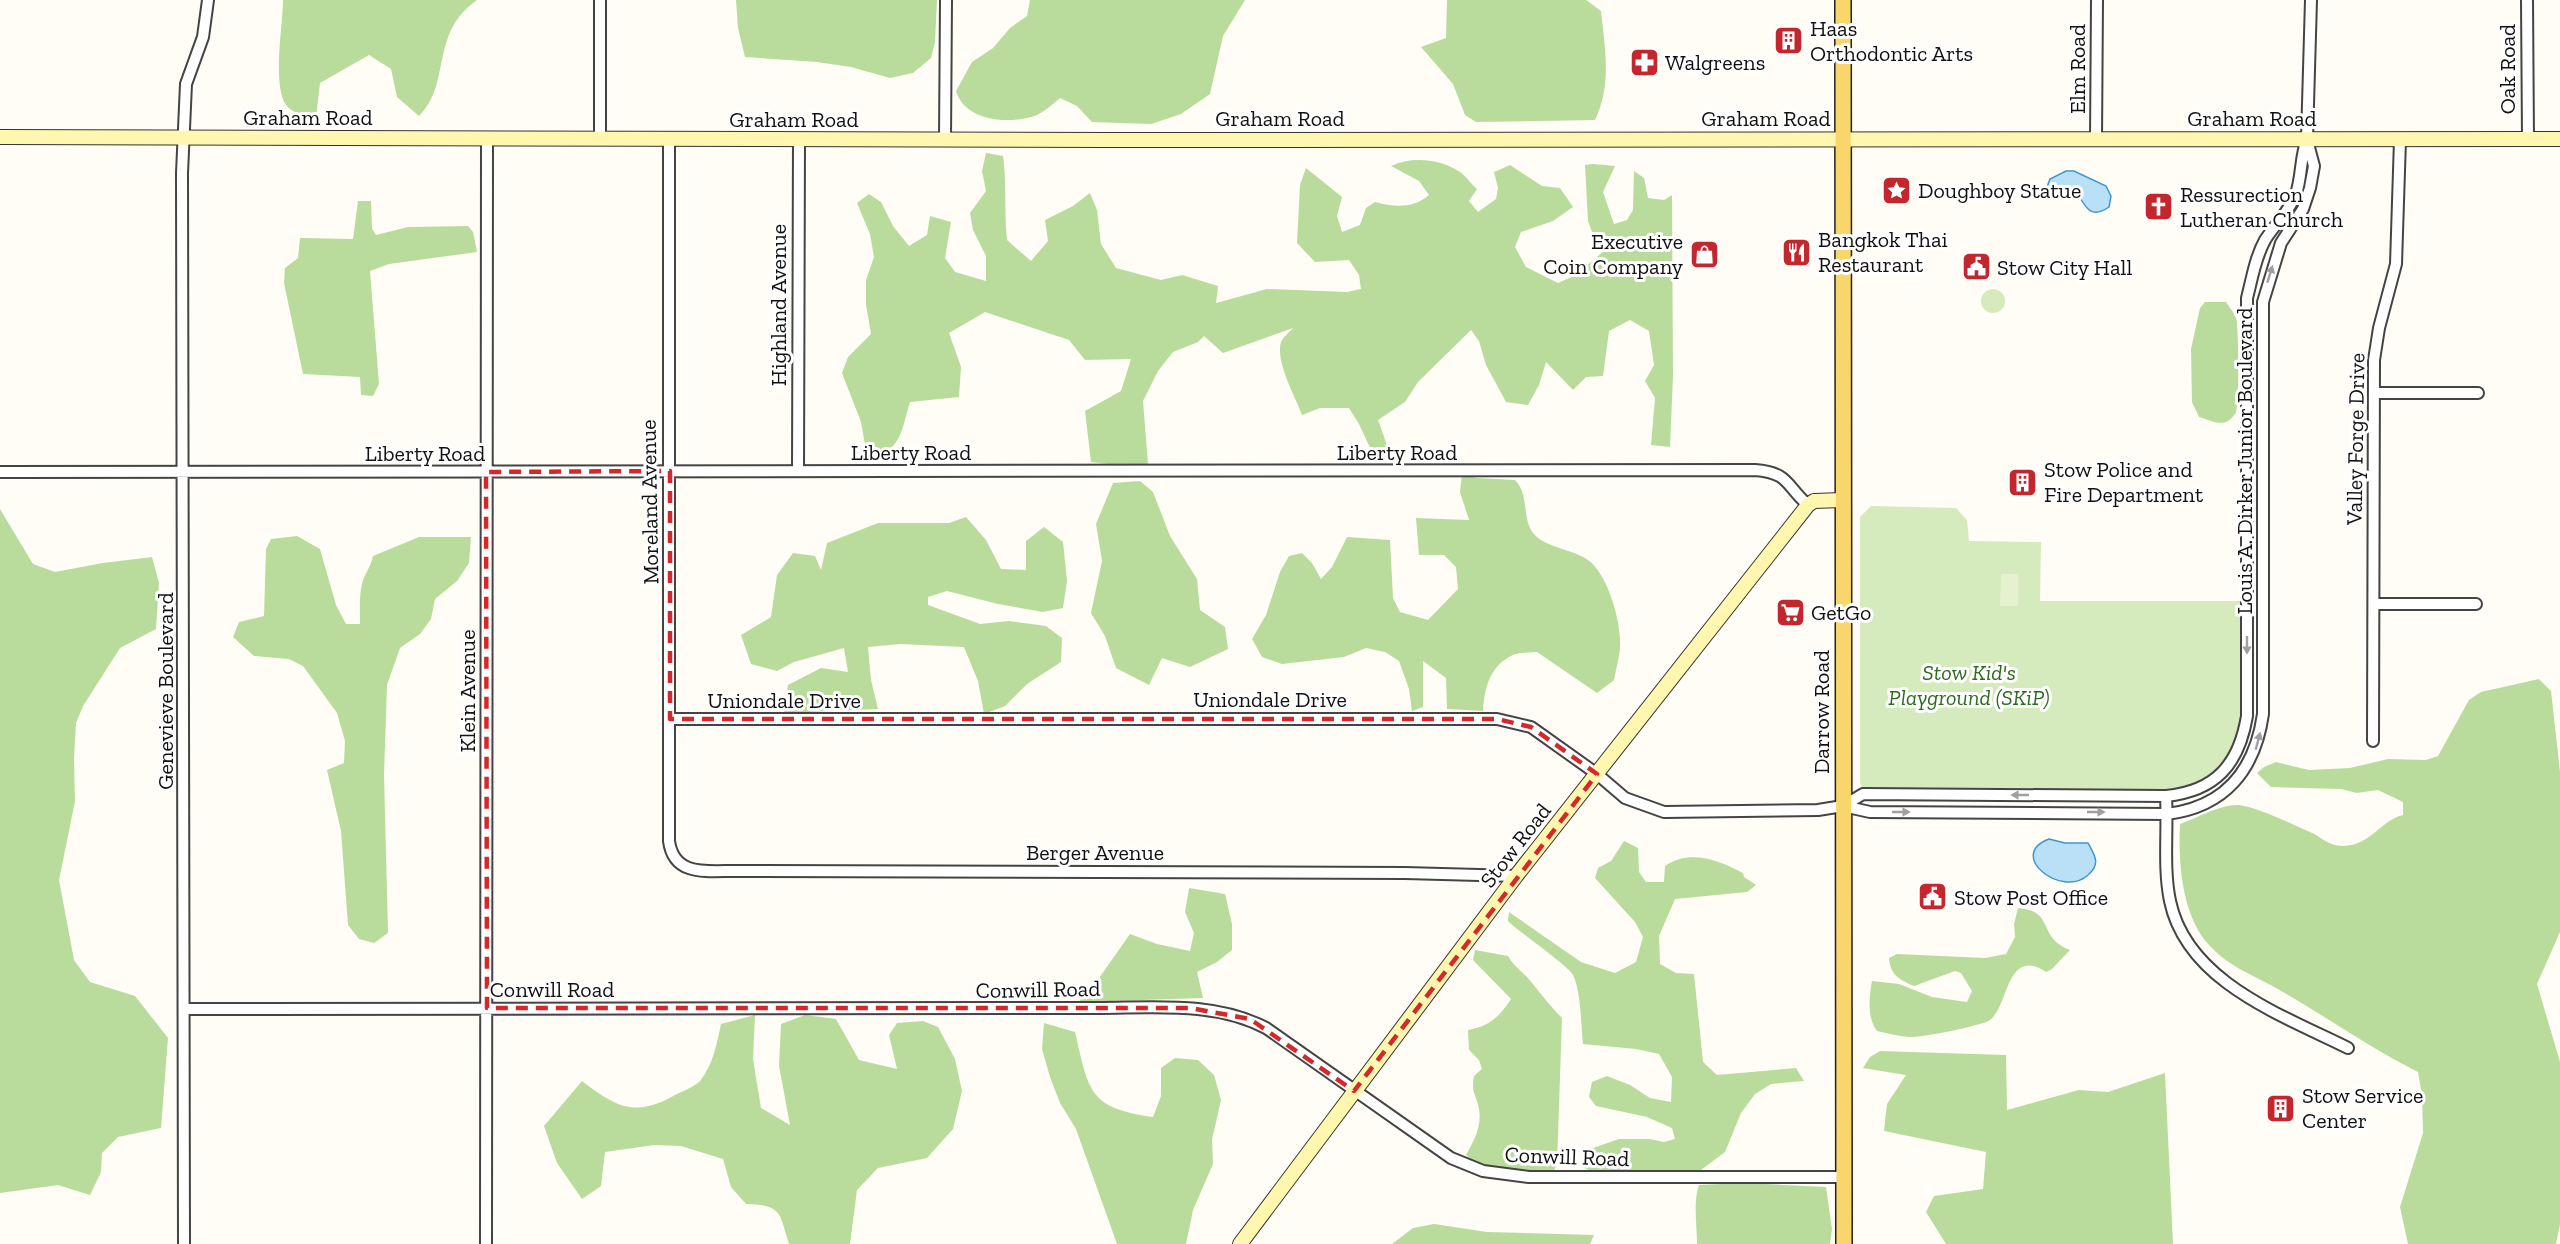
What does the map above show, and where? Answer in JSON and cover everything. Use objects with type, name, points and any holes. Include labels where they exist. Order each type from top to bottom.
[{"type":"main road","name":"Darrow Road","points":[[1843,0],[1844,1244]]},
{"type":"main road","name":"Graham Road","points":[[0,137],[669,140],[2560,139]]},
{"type":"main road","points":[[1808,505],[1815,501],[1842,500]]},
{"type":"main road","name":"Stow Road","points":[[1240,1244],[1516,876],[1808,505]]},
{"type":"street","name":"Genevieve Boulevard","points":[[184,1244],[183,138],[186,84],[203,37],[208,0]]},
{"type":"street","points":[[600,0],[600,139]]},
{"type":"street","points":[[945,139],[946,0]]},
{"type":"street","name":"Elm Road","points":[[2096,139],[2097,0]]},
{"type":"street","points":[[2307,139],[2311,0]]},
{"type":"street","name":"Oak Road","points":[[2527,0],[2528,138]]},
{"type":"street","name":"Klein Avenue","points":[[486,1244],[487,139]]},
{"type":"street","name":"Highland Avenue","points":[[798,471],[799,139]]},
{"type":"street","name":"Louis A. Dirker Junior Boulevard","points":[[1843,806],[1863,794],[2166,796],[2188,793],[2208,784],[2222,773],[2236,755],[2244,736],[2247,716],[2247,298],[2258,255],[2273,228],[2290,207],[2296,193],[2300,157],[2307,139]]},
{"type":"street","name":"Louis A. Dirker Junior Boulevard","points":[[1843,806],[1870,812],[2167,814],[2193,809],[2223,791],[2247,768],[2260,736],[2264,665],[2263,302],[2281,243],[2302,209],[2310,188],[2314,166],[2307,139]]},
{"type":"street","name":"Moreland Avenue","points":[[669,140],[667,397],[670,471],[669,841],[670,852],[676,862]]},
{"type":"street","name":"Valley Forge Drive","points":[[2373,741],[2376,344],[2396,264],[2400,140]]},
{"type":"street","points":[[2375,393],[2478,393]]},
{"type":"street","name":"Liberty Road","points":[[0,471],[1769,471],[1781,476],[1808,505]]},
{"type":"street","points":[[2374,604],[2476,604]]},
{"type":"street","name":"Uniondale Drive","points":[[670,718],[1497,719],[1532,727],[1597,774],[1625,798],[1664,812],[1818,810],[1843,806]]},
{"type":"street","points":[[2166,796],[2167,878],[2170,902],[2177,924],[2189,946],[2204,962],[2238,990],[2348,1048]]},
{"type":"street","name":"Berger Avenue","points":[[676,862],[687,868],[741,872],[1312,873],[1516,876]]},
{"type":"street","name":"Conwill Road","points":[[185,1009],[1190,1008],[1233,1013],[1266,1028],[1451,1158],[1472,1168],[1498,1174],[1529,1177],[1844,1177]]},
{"type":"highlighted area","points":[[670,471],[670,719],[1497,719],[1531,727],[1597,774],[1354,1091],[1250,1019],[1190,1008],[487,1008],[486,472]]},
{"type":"green space","points":[[283,0],[477,0],[462,13],[452,28],[435,89],[429,103],[419,116],[397,97],[391,69],[369,55],[320,83],[316,118],[292,111],[286,105],[282,95],[279,54]]},
{"type":"green space","points":[[736,0],[937,0],[935,42],[931,58],[913,73],[890,78],[851,67],[817,62],[745,57],[738,28]]},
{"type":"green space","points":[[1030,0],[1245,0],[1223,36],[1210,94],[1181,114],[1151,124],[1092,122],[1077,106],[1060,98],[1037,115],[1026,118],[1002,120],[979,115],[961,101],[956,91],[972,62],[993,48],[1010,28],[1027,16]]},
{"type":"green space","points":[[1447,0],[1586,0],[1601,11],[1606,67],[1604,93],[1595,120],[1476,122],[1465,115],[1453,84],[1421,47],[1446,38]]},
{"type":"green space","points":[[986,153],[1003,156],[1007,240],[1031,261],[1048,241],[1045,220],[1073,206],[1090,193],[1097,210],[1101,244],[1116,268],[1161,280],[1182,275],[1218,286],[1216,303],[1267,289],[1347,292],[1361,289],[1359,275],[1349,260],[1315,262],[1297,243],[1300,185],[1306,168],[1342,197],[1337,216],[1342,232],[1360,225],[1366,208],[1375,202],[1403,206],[1416,203],[1429,195],[1419,181],[1391,166],[1408,161],[1426,160],[1452,168],[1462,174],[1477,189],[1469,201],[1478,212],[1496,199],[1498,188],[1494,172],[1510,165],[1542,186],[1560,188],[1573,207],[1553,221],[1521,232],[1515,247],[1526,267],[1558,283],[1576,275],[1612,244],[1594,237],[1588,221],[1585,165],[1615,166],[1603,192],[1614,224],[1627,220],[1633,210],[1634,171],[1644,178],[1648,198],[1664,200],[1672,195],[1673,376],[1670,447],[1651,445],[1655,398],[1645,381],[1654,365],[1649,331],[1630,320],[1609,331],[1603,376],[1586,377],[1573,390],[1546,362],[1539,385],[1528,405],[1506,402],[1486,365],[1479,341],[1471,330],[1418,382],[1405,402],[1378,420],[1392,459],[1372,452],[1349,408],[1320,408],[1302,415],[1283,368],[1280,350],[1283,338],[1293,328],[1223,353],[1204,336],[1198,342],[1173,352],[1158,371],[1143,401],[1148,464],[1133,467],[1091,462],[1085,411],[1121,391],[1131,359],[1085,360],[1069,340],[985,312],[949,333],[961,367],[959,397],[910,402],[902,431],[894,445],[879,454],[867,456],[861,422],[842,373],[848,357],[871,334],[866,305],[866,280],[874,257],[870,234],[857,203],[869,194],[881,202],[893,226],[909,246],[927,235],[930,216],[951,222],[945,258],[955,272],[986,281],[986,256],[973,230],[970,213],[986,191],[982,171]]},
{"type":"green space","points":[[358,201],[371,201],[372,229],[376,235],[408,227],[468,226],[473,232],[477,252],[389,264],[370,271],[379,384],[373,396],[361,395],[360,377],[303,374],[284,283],[285,268],[298,258],[300,238],[353,239]]},
{"type":"green space","points":[[1993,289],[2001,293],[2005,301],[2001,309],[1993,313],[1985,309],[1981,301],[1985,293]]},
{"type":"green space","points":[[2205,302],[2226,302],[2237,324],[2237,407],[2233,416],[2223,423],[2199,417],[2192,402],[2191,349],[2200,308]]},
{"type":"green space","points":[[1462,474],[1477,478],[1515,480],[1520,486],[1530,528],[1534,534],[1545,542],[1582,556],[1602,576],[1619,626],[1620,648],[1614,680],[1597,693],[1537,652],[1518,653],[1505,659],[1494,671],[1487,686],[1483,711],[1447,709],[1446,678],[1423,661],[1423,707],[1412,711],[1409,689],[1399,661],[1385,652],[1366,648],[1344,657],[1282,664],[1262,657],[1252,639],[1266,615],[1280,572],[1289,556],[1302,553],[1312,563],[1321,579],[1332,567],[1347,537],[1390,540],[1393,598],[1400,612],[1428,620],[1458,589],[1456,567],[1444,555],[1419,555],[1416,518],[1469,520],[1460,492]]},
{"type":"green space","points":[[1140,481],[1153,492],[1170,536],[1197,579],[1200,610],[1225,627],[1228,649],[1190,667],[1162,658],[1149,685],[1116,668],[1105,636],[1091,613],[1102,561],[1096,524],[1113,483]]},
{"type":"green space","name":"Stow Kid's Playground (SKiP)","points":[[1871,506],[1956,508],[1967,520],[1969,541],[2041,542],[2040,601],[2247,601],[2247,716],[2236,755],[2188,793],[1863,794],[1860,782],[1860,517]]},
{"type":"green space","points":[[0,509],[33,564],[55,572],[152,557],[159,583],[156,629],[120,648],[83,706],[76,723],[75,801],[59,880],[74,960],[90,982],[135,996],[168,1038],[161,1128],[118,1137],[102,1153],[101,1172],[90,1195],[58,1185],[0,1193]]},
{"type":"green space","points":[[966,517],[986,540],[1001,569],[1026,570],[1026,541],[1044,527],[1063,542],[1067,581],[1063,608],[1043,612],[998,604],[947,591],[928,597],[928,605],[980,624],[1009,621],[1046,626],[1062,638],[1061,662],[1027,684],[1005,706],[984,714],[978,681],[964,647],[900,644],[868,647],[871,680],[878,709],[784,713],[788,685],[821,668],[848,672],[844,648],[794,662],[777,671],[751,664],[741,635],[771,617],[777,575],[793,553],[815,556],[821,570],[827,543],[878,523],[949,523]]},
{"type":"green space","points":[[297,536],[320,549],[336,605],[346,624],[360,624],[361,589],[373,556],[419,537],[471,537],[469,563],[457,581],[435,599],[431,619],[420,634],[400,648],[387,685],[384,775],[388,933],[374,943],[359,939],[348,925],[341,831],[327,770],[344,763],[345,741],[337,713],[303,666],[289,659],[254,656],[233,637],[239,622],[264,616],[266,549],[271,539]]},
{"type":"green space","points":[[2001,574],[2018,574],[2018,606],[2000,606]]},
{"type":"green space","points":[[2539,679],[2551,691],[2560,772],[2560,932],[2537,984],[2560,1062],[2560,1224],[2556,1244],[2408,1244],[2400,1207],[2423,1133],[2422,1095],[2418,1072],[2233,965],[2210,946],[2193,920],[2184,889],[2181,872],[2180,824],[2216,809],[2237,805],[2274,816],[2333,845],[2353,845],[2361,842],[2388,822],[2403,815],[2403,802],[2378,790],[2357,793],[2341,789],[2271,787],[2257,773],[2276,762],[2309,770],[2350,768],[2388,759],[2426,760],[2438,756],[2469,700],[2481,692]]},
{"type":"green space","points":[[1624,841],[1638,848],[1639,872],[1646,882],[1664,882],[1665,866],[1684,858],[1694,857],[1733,868],[1743,873],[1744,877],[1756,885],[1747,892],[1675,899],[1659,936],[1660,964],[1676,973],[1694,974],[1703,1062],[1717,1075],[1796,1068],[1804,1081],[1771,1084],[1755,1094],[1741,1113],[1725,1152],[1701,1170],[1594,1173],[1581,1166],[1593,1148],[1619,1139],[1649,1139],[1664,1142],[1675,1139],[1672,1128],[1647,1117],[1596,1106],[1589,1097],[1592,1082],[1607,1076],[1630,1085],[1650,1098],[1671,1102],[1672,1077],[1659,1054],[1636,1049],[1583,1044],[1579,999],[1573,975],[1563,964],[1508,921],[1509,912],[1581,962],[1615,973],[1636,962],[1643,937],[1635,922],[1595,878],[1598,868],[1611,861]]},
{"type":"green space","points":[[1189,888],[1225,894],[1232,924],[1232,950],[1217,962],[1197,972],[1203,998],[1080,1002],[1081,991],[1097,981],[1130,934],[1157,944],[1190,951],[1194,933],[1185,912]]},
{"type":"green space","points":[[2018,908],[2037,914],[2053,938],[2070,950],[2052,969],[2046,972],[2033,966],[2023,967],[2016,972],[1996,1013],[1990,1020],[1950,1031],[1915,1037],[1877,1031],[1870,1014],[1872,981],[1899,984],[1932,997],[1967,1002],[1972,991],[1961,973],[1955,971],[1914,986],[1894,973],[1889,958],[1897,954],[1985,958],[2006,954],[2015,937],[2014,924]]},
{"type":"green space","points":[[1475,950],[1508,956],[1562,1018],[1557,1164],[1553,1173],[1495,1170],[1474,1162],[1466,1155],[1478,1127],[1480,1115],[1473,1091],[1473,1082],[1474,1076],[1482,1069],[1479,1060],[1469,1050],[1468,1030],[1493,1020],[1511,999],[1473,960]]},
{"type":"green space","points":[[755,1015],[753,1059],[761,1108],[790,1125],[779,1066],[781,1024],[805,1015],[836,1019],[859,1060],[897,1069],[889,1035],[897,1023],[923,1021],[938,1027],[955,1059],[962,1091],[953,1129],[927,1158],[878,1168],[857,1190],[850,1244],[789,1244],[777,1212],[766,1206],[746,1204],[731,1187],[723,1159],[681,1146],[654,1145],[605,1152],[601,1186],[582,1199],[557,1163],[544,1126],[582,1081],[605,1097],[626,1106],[637,1108],[661,1102],[700,1081],[711,1061],[721,1024]]},
{"type":"green space","points":[[1044,1023],[1075,1032],[1089,1082],[1103,1102],[1115,1108],[1153,1117],[1161,1096],[1161,1068],[1175,1058],[1198,1060],[1214,1075],[1221,1100],[1212,1140],[1213,1164],[1193,1210],[1186,1244],[1117,1244],[1076,1129],[1060,1103],[1050,1077],[1042,1049]]},
{"type":"green space","points":[[1880,1051],[2006,1055],[2007,1110],[2079,1090],[2108,1092],[2165,1073],[2173,1244],[1946,1244],[1926,1212],[1934,1196],[1983,1189],[1986,1152],[1884,1131],[1887,1104],[1906,1075],[1863,1068],[1870,1057]]},
{"type":"green space","points":[[1744,1183],[1826,1187],[1832,1229],[1830,1244],[1697,1244],[1696,1206],[1699,1185]]},
{"type":"green space","points":[[1434,1224],[1487,1232],[1594,1235],[1590,1244],[1392,1244],[1413,1228]]},
{"type":"water","points":[[2066,171],[2074,171],[2106,186],[2111,196],[2109,207],[2103,211],[2090,211],[2078,194],[2060,189],[2049,190],[2047,187],[2050,179]]},
{"type":"water","points":[[2049,839],[2065,843],[2088,843],[2096,860],[2092,871],[2077,881],[2065,882],[2043,872],[2036,864],[2033,855],[2037,846]]},
{"type":"place","name":"Haas Orthodontic Arts","points":[[1789,41]]},
{"type":"place","name":"Walgreens","points":[[1644,62]]},
{"type":"place","name":"Doughboy Statue","points":[[1897,190]]},
{"type":"place","name":"Ressurection Lutheran Church","points":[[2159,207]]},
{"type":"place","name":"Bangkok Thai Restaurant","points":[[1797,252]]},
{"type":"place","name":"Executive Coin Company","points":[[1704,254]]},
{"type":"place","name":"Stow City Hall","points":[[1976,267]]},
{"type":"place","name":"Stow Police and Fire Department","points":[[2023,482]]},
{"type":"place","name":"GetGo","points":[[1790,612]]},
{"type":"place","name":"Stow Post Office","points":[[1933,897]]},
{"type":"place","name":"Stow Service Center","points":[[2281,1108]]}]
